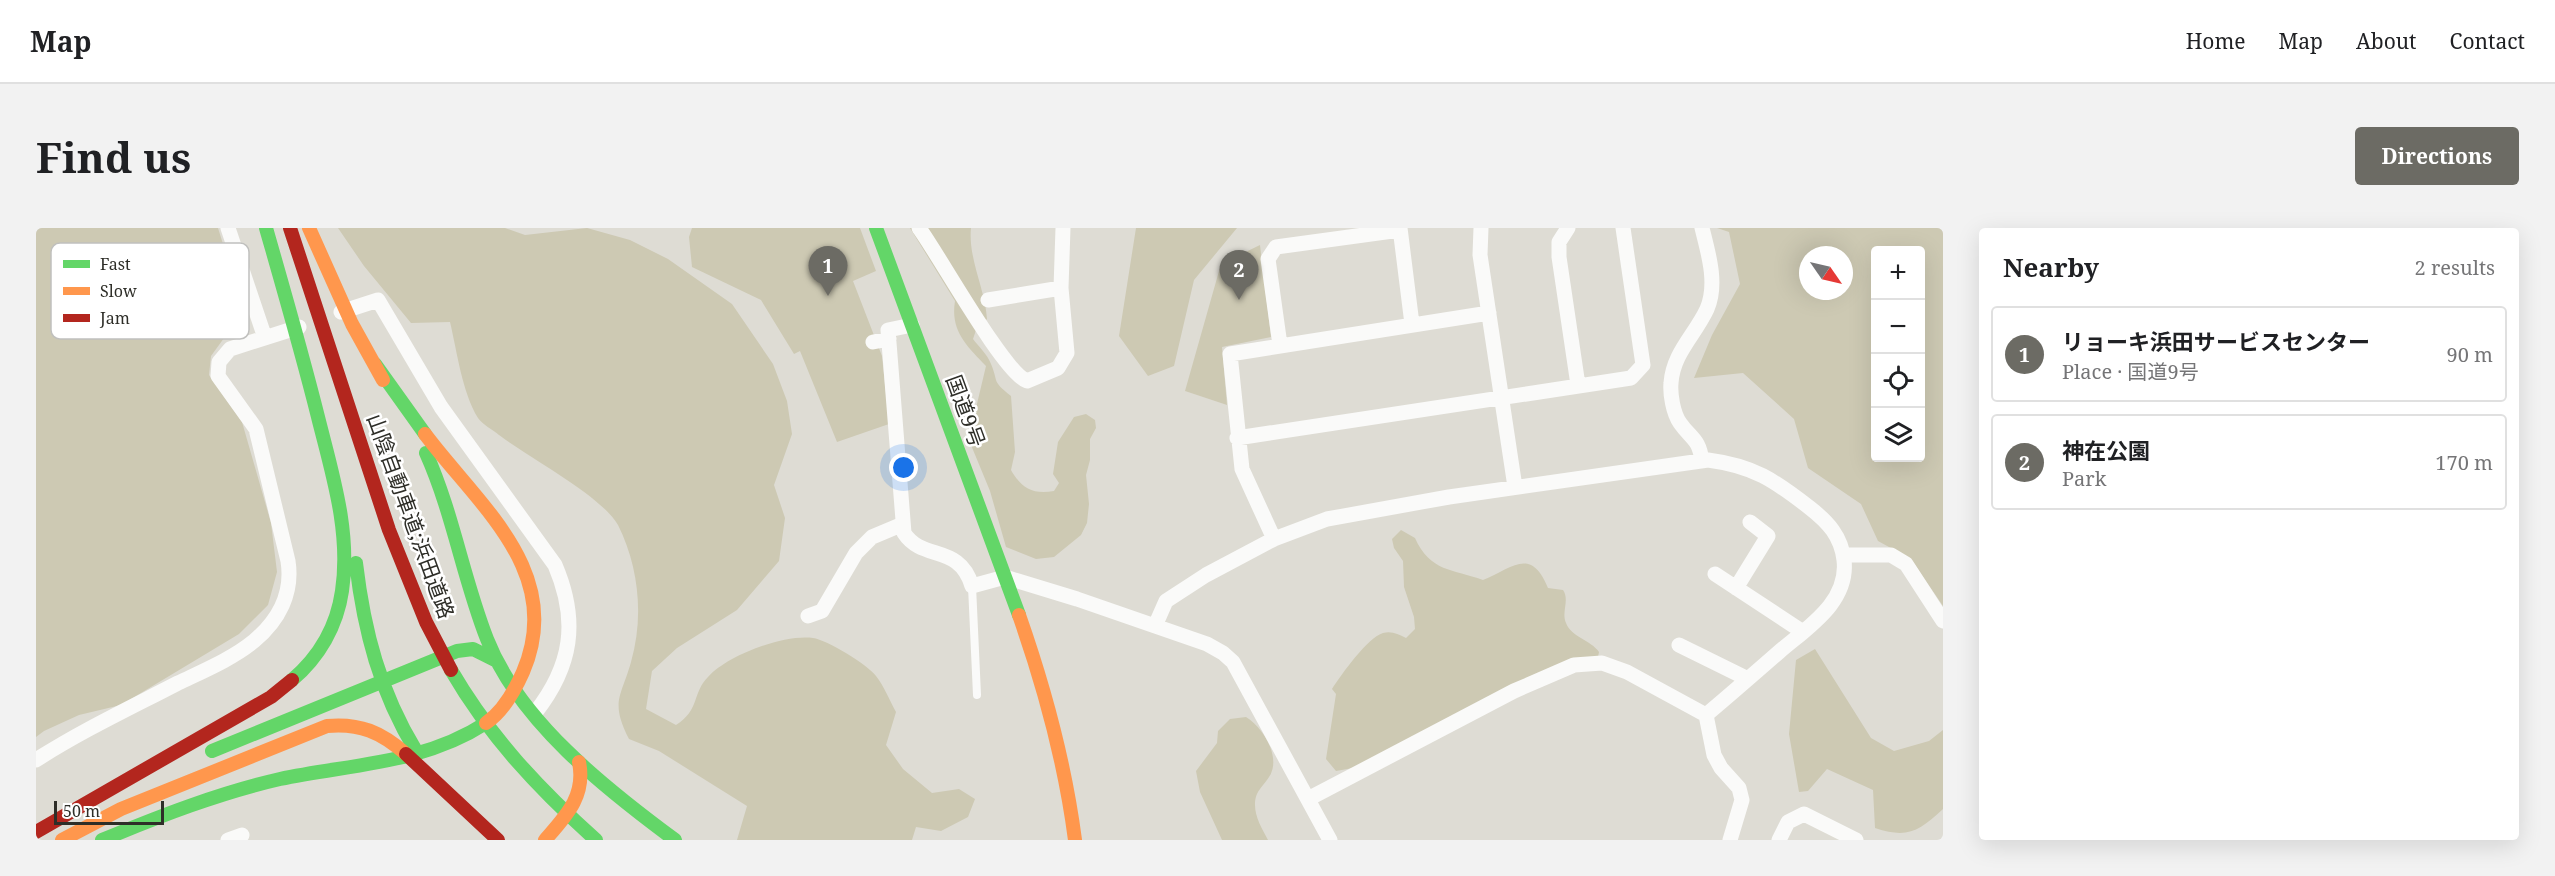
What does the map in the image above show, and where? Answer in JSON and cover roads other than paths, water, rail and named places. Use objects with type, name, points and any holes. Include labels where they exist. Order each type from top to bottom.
[{"type":"highway","points":[[266,228],[305,366],[343,486],[359,598],[387,680],[396,719],[442,786],[471,817]]},
{"type":"highway","name":"山陰自動車道;浜田道路","points":[[290,228],[392,539],[445,664],[489,732],[515,763],[548,798],[596,840]]},
{"type":"highway","points":[[309,228],[352,324],[431,461],[487,640],[496,661],[535,713],[579,762],[630,807],[675,840]]},
{"type":"highway","name":"国道9号","points":[[876,228],[1016,608],[1060,750],[1075,840]]},
{"type":"highway","points":[[102,840],[217,795],[283,778],[445,747],[479,730],[494,717],[513,692],[527,663],[533,642],[534,602],[526,573],[513,544],[442,456],[375,364]]},
{"type":"highway","points":[[36,833],[271,697],[302,672],[324,643],[342,591],[344,551],[336,495],[305,366]]},
{"type":"highway","name":"国道9号","points":[[1016,608],[1036,694],[1050,776]]},
{"type":"highway","points":[[36,833],[259,730],[457,651],[473,649],[496,661]]},
{"type":"highway","points":[[62,840],[121,809],[306,733],[339,724],[368,728],[388,738],[498,840]]},
{"type":"highway","points":[[545,840],[573,808],[582,789],[583,777],[579,762]]},
{"type":"street","points":[[228,228],[234,243]]},
{"type":"street","points":[[887,257],[893,228]]},
{"type":"street","points":[[920,228],[982,328],[1021,379],[1027,381],[1058,368],[1067,353],[1061,288],[1063,228]]},
{"type":"street","points":[[1481,228],[1480,255],[1515,487]]},
{"type":"street","points":[[1568,228],[1559,242],[1559,257],[1578,385]]},
{"type":"street","points":[[1237,438],[1631,378],[1643,365],[1623,228]]},
{"type":"street","points":[[1702,228],[1710,258],[1711,291],[1707,308],[1683,346],[1673,369],[1671,386],[1679,422],[1695,437],[1702,461]]},
{"type":"street","points":[[1280,345],[1268,259],[1276,247],[1400,229],[1412,324]]},
{"type":"street","points":[[249,284],[269,337]]},
{"type":"street","points":[[988,300],[1061,288]]},
{"type":"street","points":[[36,760],[63,743],[224,660],[254,641],[275,619],[291,580],[288,561],[256,429],[218,376],[219,362],[230,349],[378,300],[441,407],[542,545],[564,586],[570,633],[566,655],[560,676],[535,713]]},
{"type":"street","points":[[1274,539],[1242,470],[1230,354],[1489,313]]},
{"type":"street","points":[[912,325],[888,330],[903,524],[904,533],[910,543],[959,562],[966,570],[972,586],[1005,577],[1207,644],[1223,653],[1233,662],[1330,840]]},
{"type":"street","points":[[873,342],[889,339]]},
{"type":"street","points":[[1155,626],[1166,601],[1206,575],[1274,539],[1328,519],[1515,487],[1702,461],[1727,463],[1762,474],[1829,524],[1843,555],[1846,574],[1840,593],[1803,632],[1706,715]]},
{"type":"street","points":[[1736,588],[1768,536],[1750,522]]},
{"type":"street","points":[[808,616],[822,611],[856,553],[872,537],[903,524]]},
{"type":"street","points":[[1843,555],[1891,555],[1906,564],[1943,621]]},
{"type":"street","points":[[1715,574],[1803,632]]},
{"type":"street","points":[[1679,645],[1748,679]]},
{"type":"street","points":[[1308,799],[1514,691],[1574,665],[1602,663],[1627,672],[1706,715]]},
{"type":"street","points":[[1706,715],[1714,755],[1721,768],[1739,788],[1742,801],[1730,840]]},
{"type":"street","points":[[1779,840],[1788,822],[1804,814],[1856,840]]},
{"type":"lane","points":[[972,586],[977,694]]},
{"type":"place","name":"リョーキ浜田サービスセンター","points":[[828,296]]},
{"type":"place","name":"神在公園","points":[[1239,300]]}]
